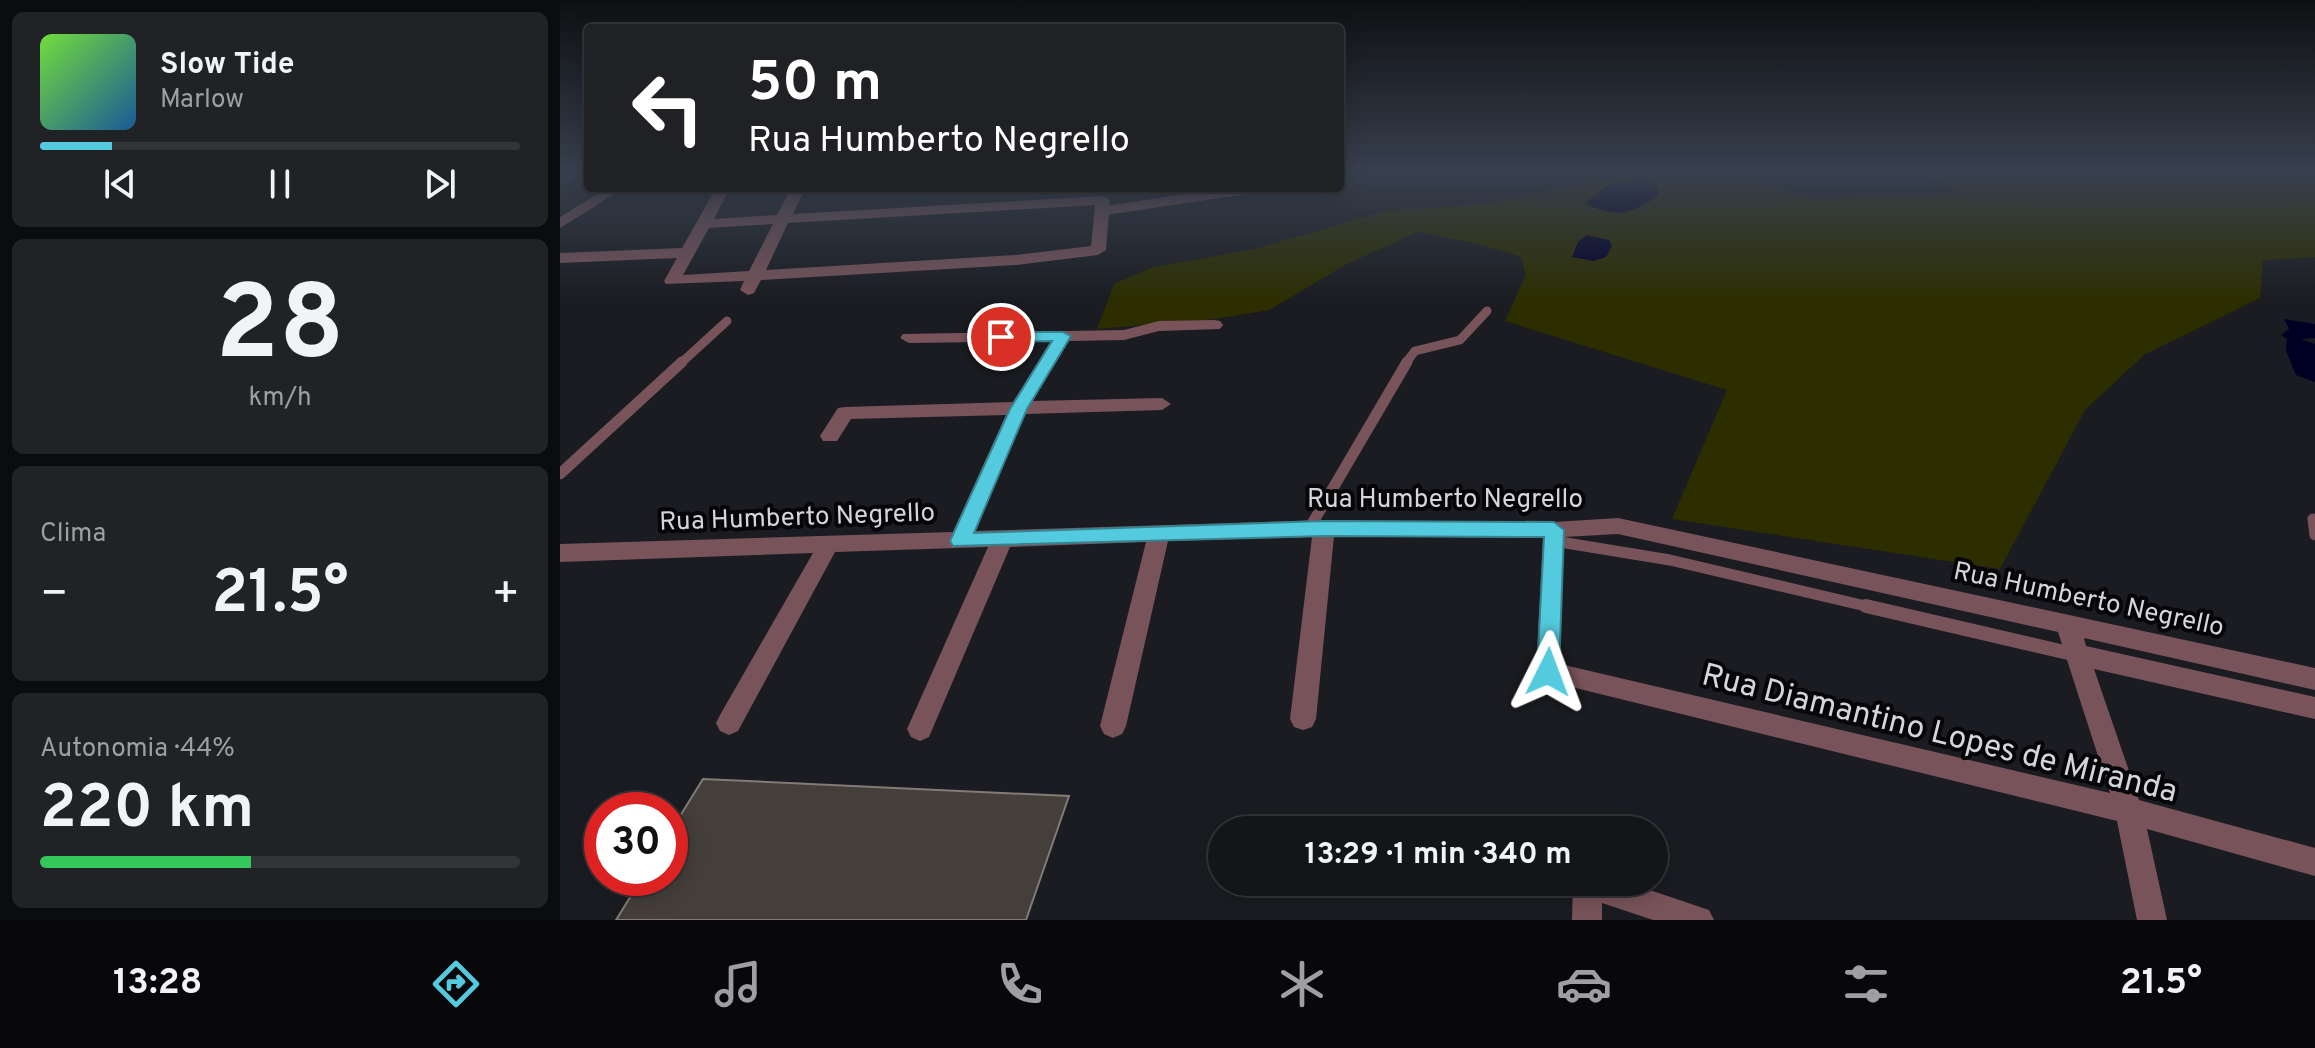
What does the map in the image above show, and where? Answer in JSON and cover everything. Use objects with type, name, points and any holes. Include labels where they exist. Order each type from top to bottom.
[{"type":"street","points":[[707,216],[672,281],[752,282],[1098,250],[1101,216]]},
{"type":"street","points":[[752,282],[783,216]]},
{"type":"street","points":[[702,224],[857,216]]},
{"type":"street","points":[[560,258],[685,253]]},
{"type":"street","points":[[909,338],[1124,335],[1159,326],[1214,325]]},
{"type":"street","points":[[960,541],[1018,409],[1063,336]]},
{"type":"street","points":[[830,436],[845,413],[1162,404]]},
{"type":"street","name":"Rua Humberto Negrello","points":[[560,553],[1316,529],[1554,536],[1618,526],[2315,679]]},
{"type":"street","points":[[1303,719],[1316,529]]},
{"type":"street","points":[[1113,726],[1159,533]]},
{"type":"street","name":"Rua Diamantino Lopes de Miranda","points":[[1554,536],[1548,672],[2129,811],[2315,862]]},
{"type":"street","points":[[920,729],[1002,539]]},
{"type":"street","points":[[729,723],[829,544]]},
{"type":"street","points":[[2067,624],[2129,811],[2152,920]]},
{"type":"street","name":"Rua Humberto Negrello","points":[[2079,655],[2315,708]]},
{"type":"street","points":[[1587,896],[1587,920]]},
{"type":"street","points":[[1624,896],[1699,920]]},
{"type":"lane","points":[[1316,529],[1415,351],[1460,340],[1487,311]]},
{"type":"lane","points":[[560,474],[727,321]]},
{"type":"lane","points":[[2313,519],[2315,535]]},
{"type":"lane","name":"Rua Humberto Negrello","points":[[1554,536],[2079,655]]},
{"type":"shaded area","points":[[1369,216],[2315,216],[2315,257],[2263,260],[2260,298],[2144,355],[2085,410],[2000,569],[1672,519],[1727,390],[1505,321],[1526,274],[1520,256],[1470,242],[1417,232],[1347,264],[1269,310],[1216,319],[1097,329],[1114,284],[1153,267],[1255,249]]},
{"type":"water","points":[[1587,235],[1609,240],[1612,246],[1606,257],[1594,261],[1572,257],[1578,242]]},
{"type":"water","points":[[2284,319],[2315,324],[2315,338],[2301,339],[2315,344],[2315,382],[2296,375],[2286,351],[2287,339],[2281,335],[2289,329]]},
{"type":"building","points":[[703,779],[1069,796],[1026,920],[616,920],[631,896],[688,896],[688,803]]},
{"type":"route","points":[[1001,337],[1063,336],[1018,409],[960,541],[1324,528],[1554,530],[1548,672]]}]
